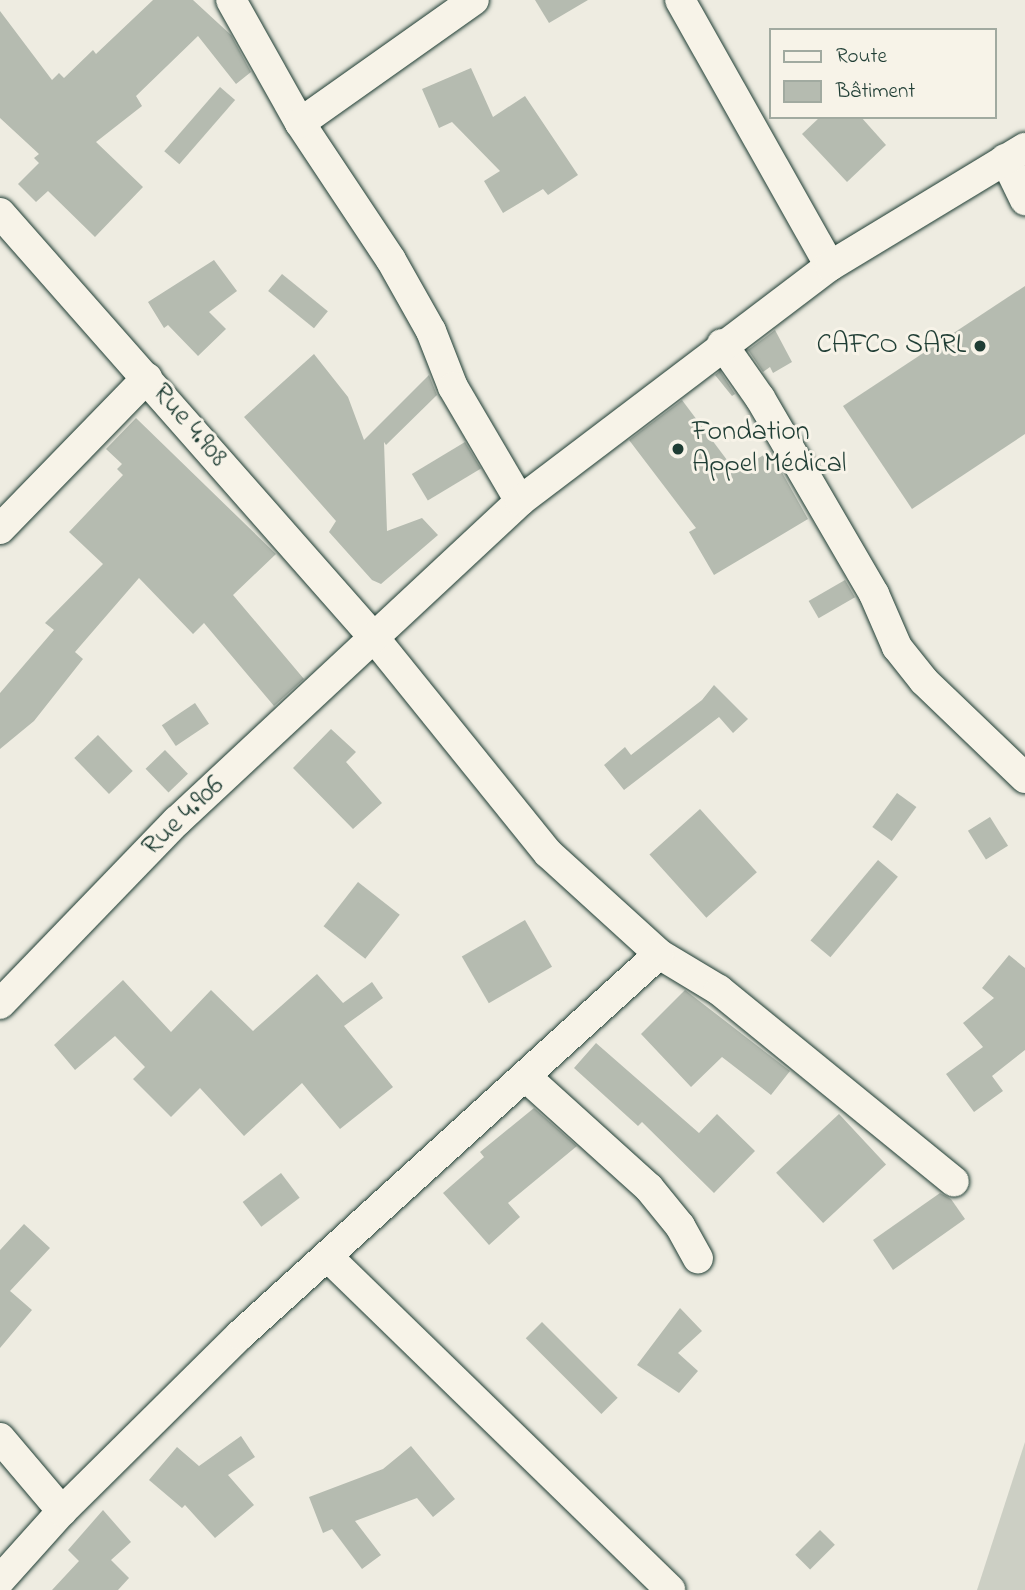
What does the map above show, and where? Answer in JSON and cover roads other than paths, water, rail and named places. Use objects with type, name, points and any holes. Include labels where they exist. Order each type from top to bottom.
[{"type":"street","points":[[230,0],[300,123],[391,260],[431,331],[453,387],[520,501]]},
{"type":"street","points":[[300,123],[474,0]]},
{"type":"street","points":[[680,0],[830,266]]},
{"type":"street","points":[[1015,153],[1025,200]]},
{"type":"street","name":"Rue 4.906","points":[[0,1004],[177,821],[376,640],[520,501],[722,344],[830,266],[1015,153]]},
{"type":"street","name":"Rue 4.908","points":[[0,214],[376,640],[548,853],[659,954],[719,990],[954,1182]]},
{"type":"street","points":[[722,344],[760,398],[874,594],[897,647],[924,681],[1025,778]]},
{"type":"street","points":[[0,529],[147,378]]},
{"type":"street","points":[[0,1580],[62,1511],[240,1335],[329,1258],[659,954]]},
{"type":"street","points":[[525,1076],[649,1188],[680,1226],[698,1258]]},
{"type":"street","points":[[329,1258],[670,1590]]},
{"type":"street","points":[[0,1438],[62,1511]]},
{"type":"place","name":"CAFCO SARL","points":[[980,346]]},
{"type":"place","name":"Fondation Appel Médical","points":[[678,449]]}]
